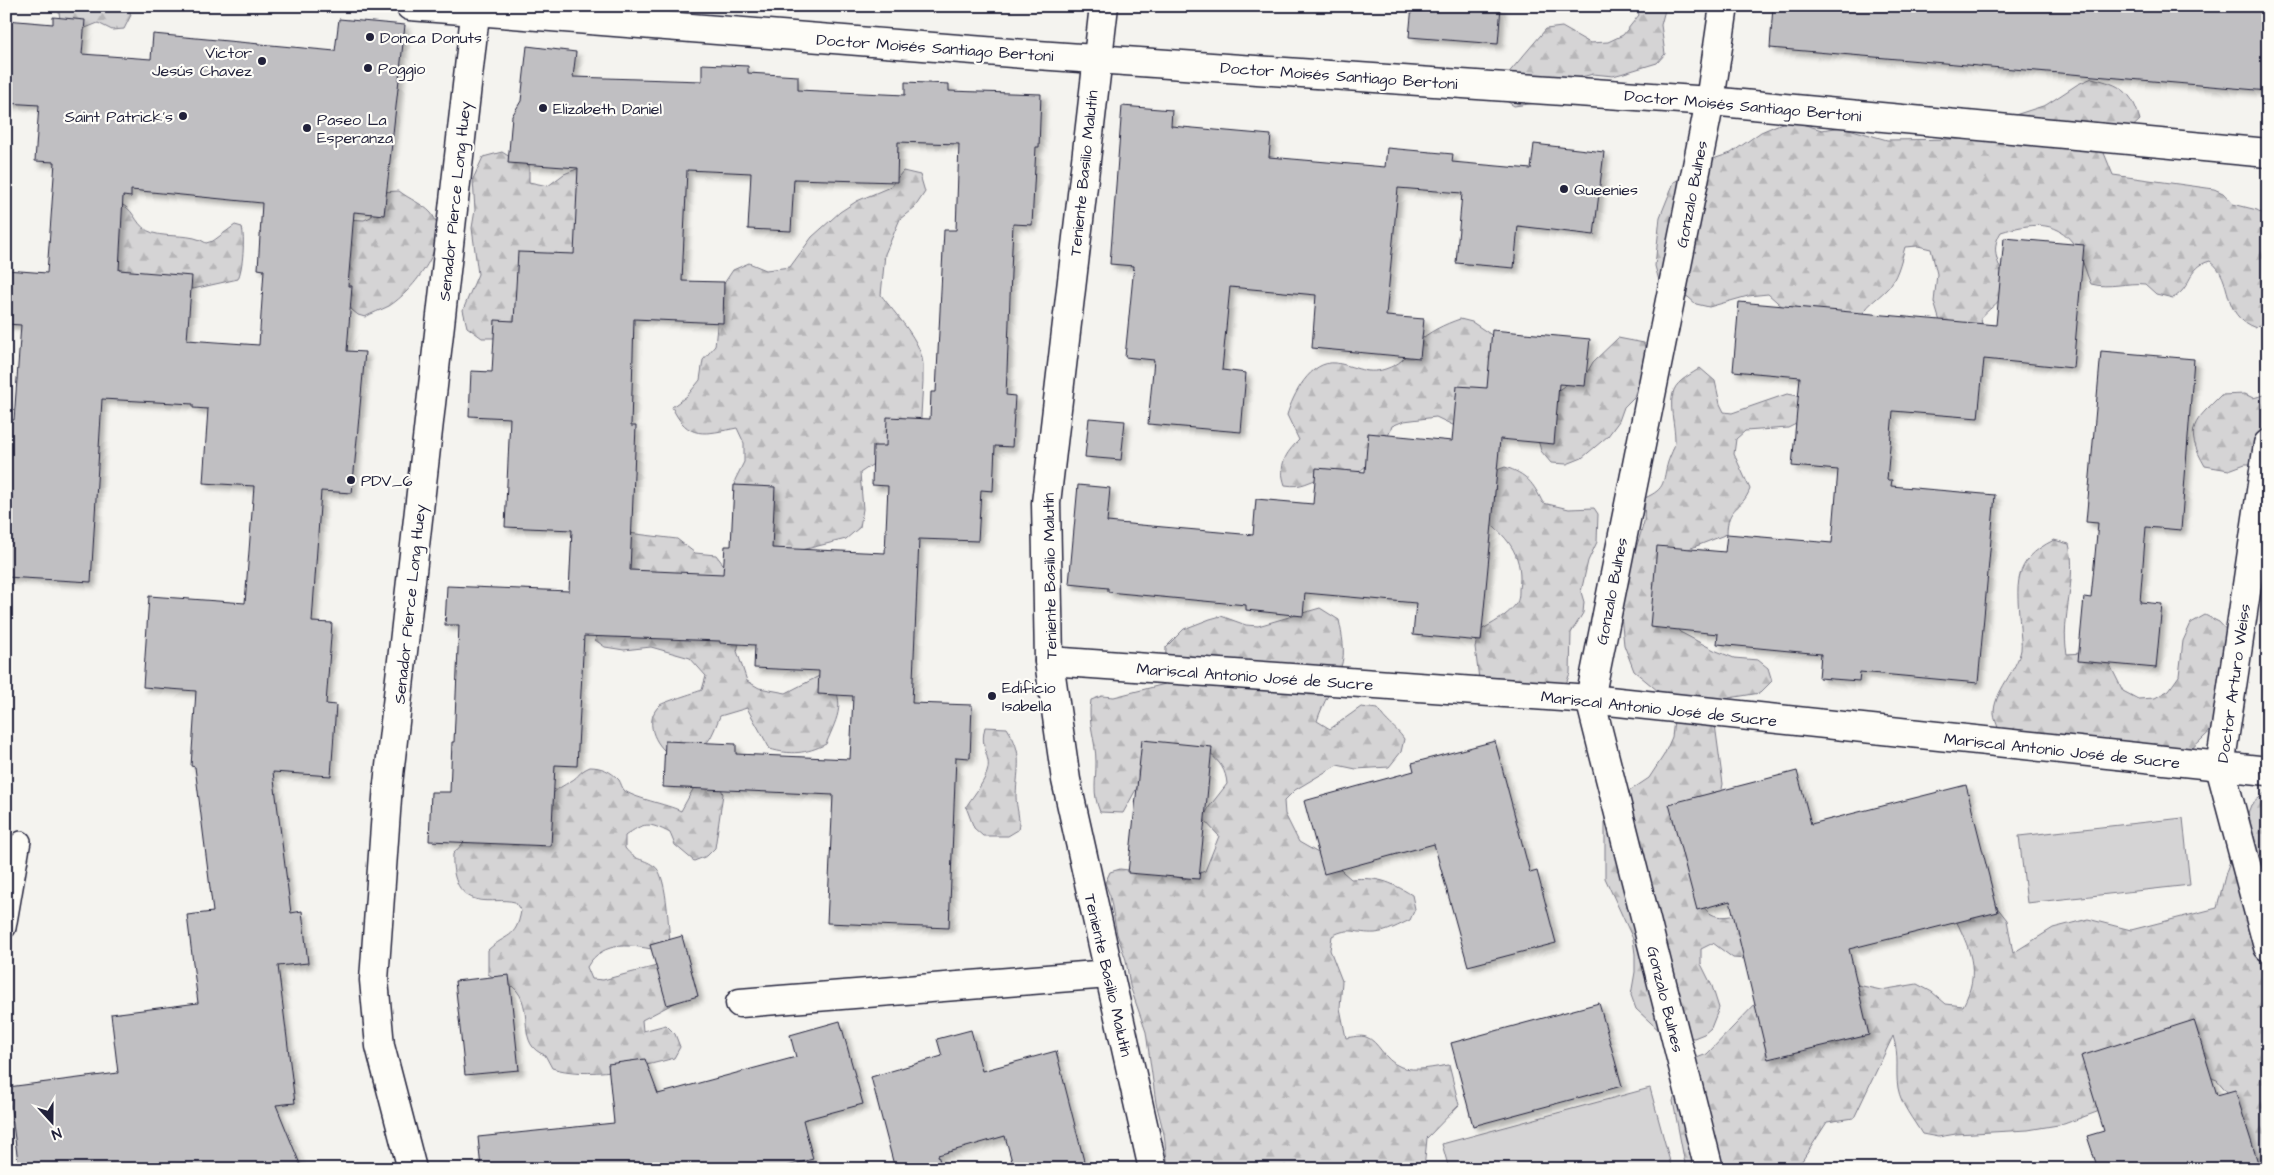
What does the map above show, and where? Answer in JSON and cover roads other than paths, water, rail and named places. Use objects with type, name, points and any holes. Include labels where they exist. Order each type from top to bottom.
[{"type":"street","name":"Doctor Moisés Santiago Bertoni","points":[[410,6],[476,9],[1096,59],[1710,101],[2268,153]]},
{"type":"street","name":"Teniente Basilio Malutín","points":[[1104,6],[1096,59],[1046,503],[1049,661],[1066,780],[1152,1169]]},
{"type":"street","name":"Gonzalo Bulnes","points":[[1709,1169],[1590,699],[1710,101],[1724,6]]},
{"type":"street","name":"Senador Pierce Long Huey","points":[[412,1169],[380,1046],[374,980],[388,784],[476,9]]},
{"type":"street","name":"Doctor Arturo Weiss","points":[[2268,444],[2220,767],[2268,947]]},
{"type":"street","name":"Mariscal Antonio José de Sucre","points":[[1049,661],[1590,699],[2268,771]]},
{"type":"street","points":[[740,1003],[1109,974]]},
{"type":"lane","points":[[6,928],[21,841]]},
{"type":"place","name":"Donca Donuts","points":[[370,37]]},
{"type":"place","name":"Victor Jesús Chavez","points":[[262,61]]},
{"type":"place","name":"Poggio","points":[[368,68]]},
{"type":"place","name":"Elizabeth Daniel","points":[[543,108]]},
{"type":"place","name":"Saint Patrick's","points":[[183,116]]},
{"type":"place","name":"Paseo La Esperanza","points":[[307,128]]},
{"type":"place","name":"Queenies","points":[[1564,189]]},
{"type":"place","name":"PDV_6","points":[[351,480]]},
{"type":"place","name":"Edificio Isabella","points":[[992,696]]}]
